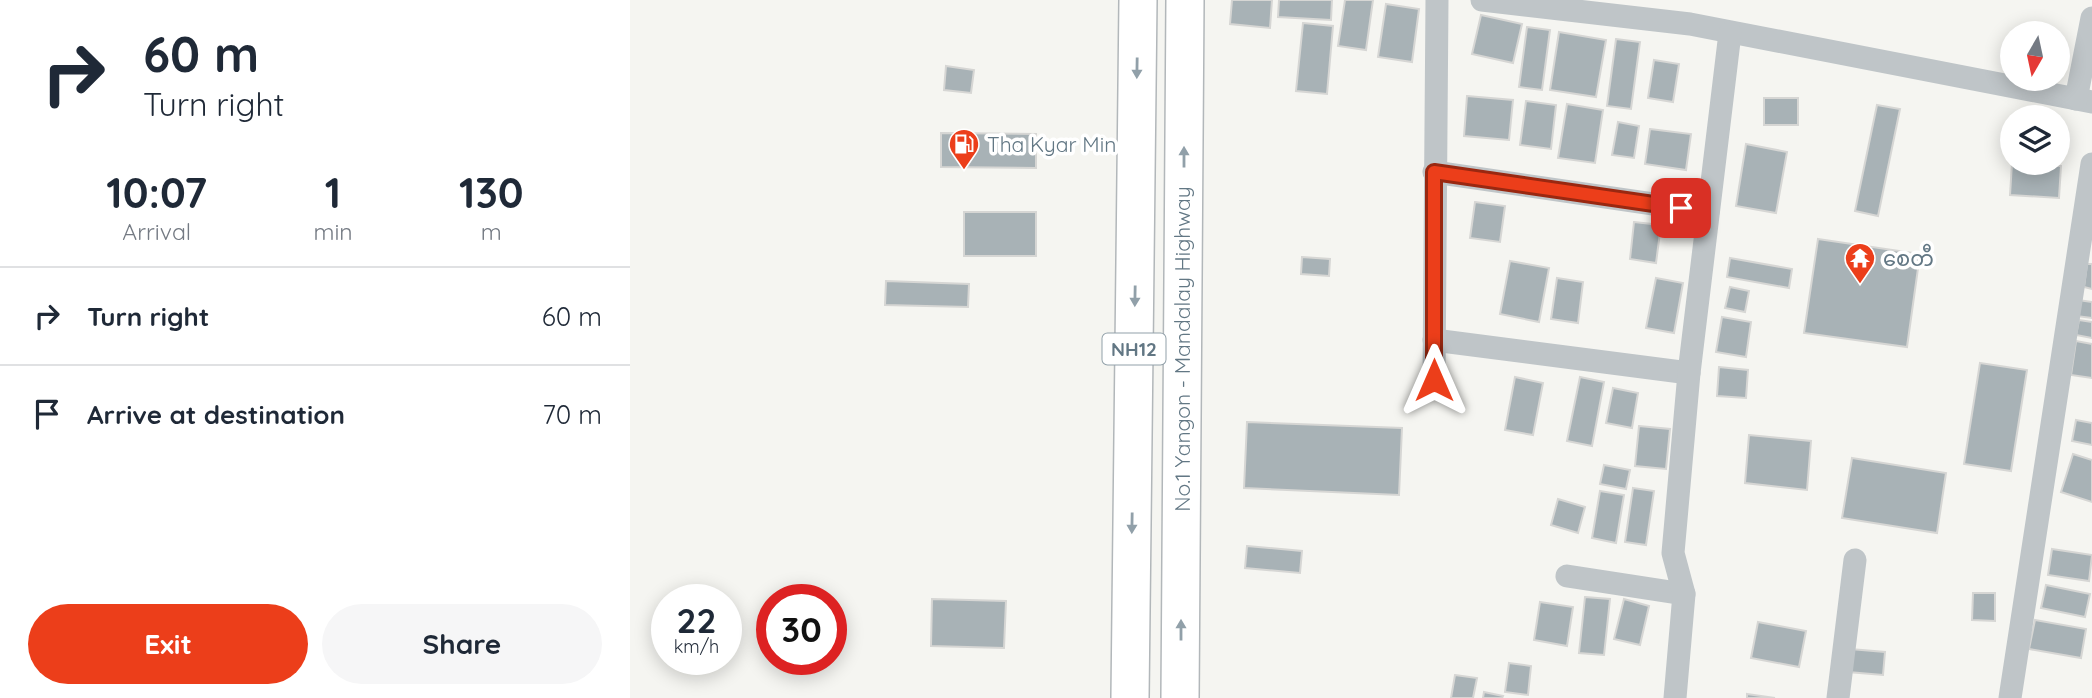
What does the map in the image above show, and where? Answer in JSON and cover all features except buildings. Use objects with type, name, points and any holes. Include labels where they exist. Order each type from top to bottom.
[{"type":"highway","name":"NH12","points":[[1130,698],[1138,0]]},
{"type":"highway","name":"No.1 Yangon - Mandalay Highway","points":[[1180,698],[1185,0]]},
{"type":"street","points":[[1434,380],[1437,0]]},
{"type":"street","points":[[1482,0],[1690,24],[2084,101],[2092,18]]},
{"type":"street","points":[[1675,698],[1684,594],[1673,553],[1689,373],[1730,33]]},
{"type":"street","points":[[2010,698],[2092,164]]},
{"type":"street","points":[[1434,172],[1709,212]]},
{"type":"street","points":[[1434,340],[1689,373]]},
{"type":"street","points":[[1838,698],[1855,560]]},
{"type":"street","points":[[1567,576],[1684,594]]},
{"type":"place","name":"Tha Kyar Min","points":[[964,171]]},
{"type":"place","name":"စေတီ","points":[[1860,285]]},
{"type":"route","points":[[1434,380],[1434,172],[1681,208]]}]
